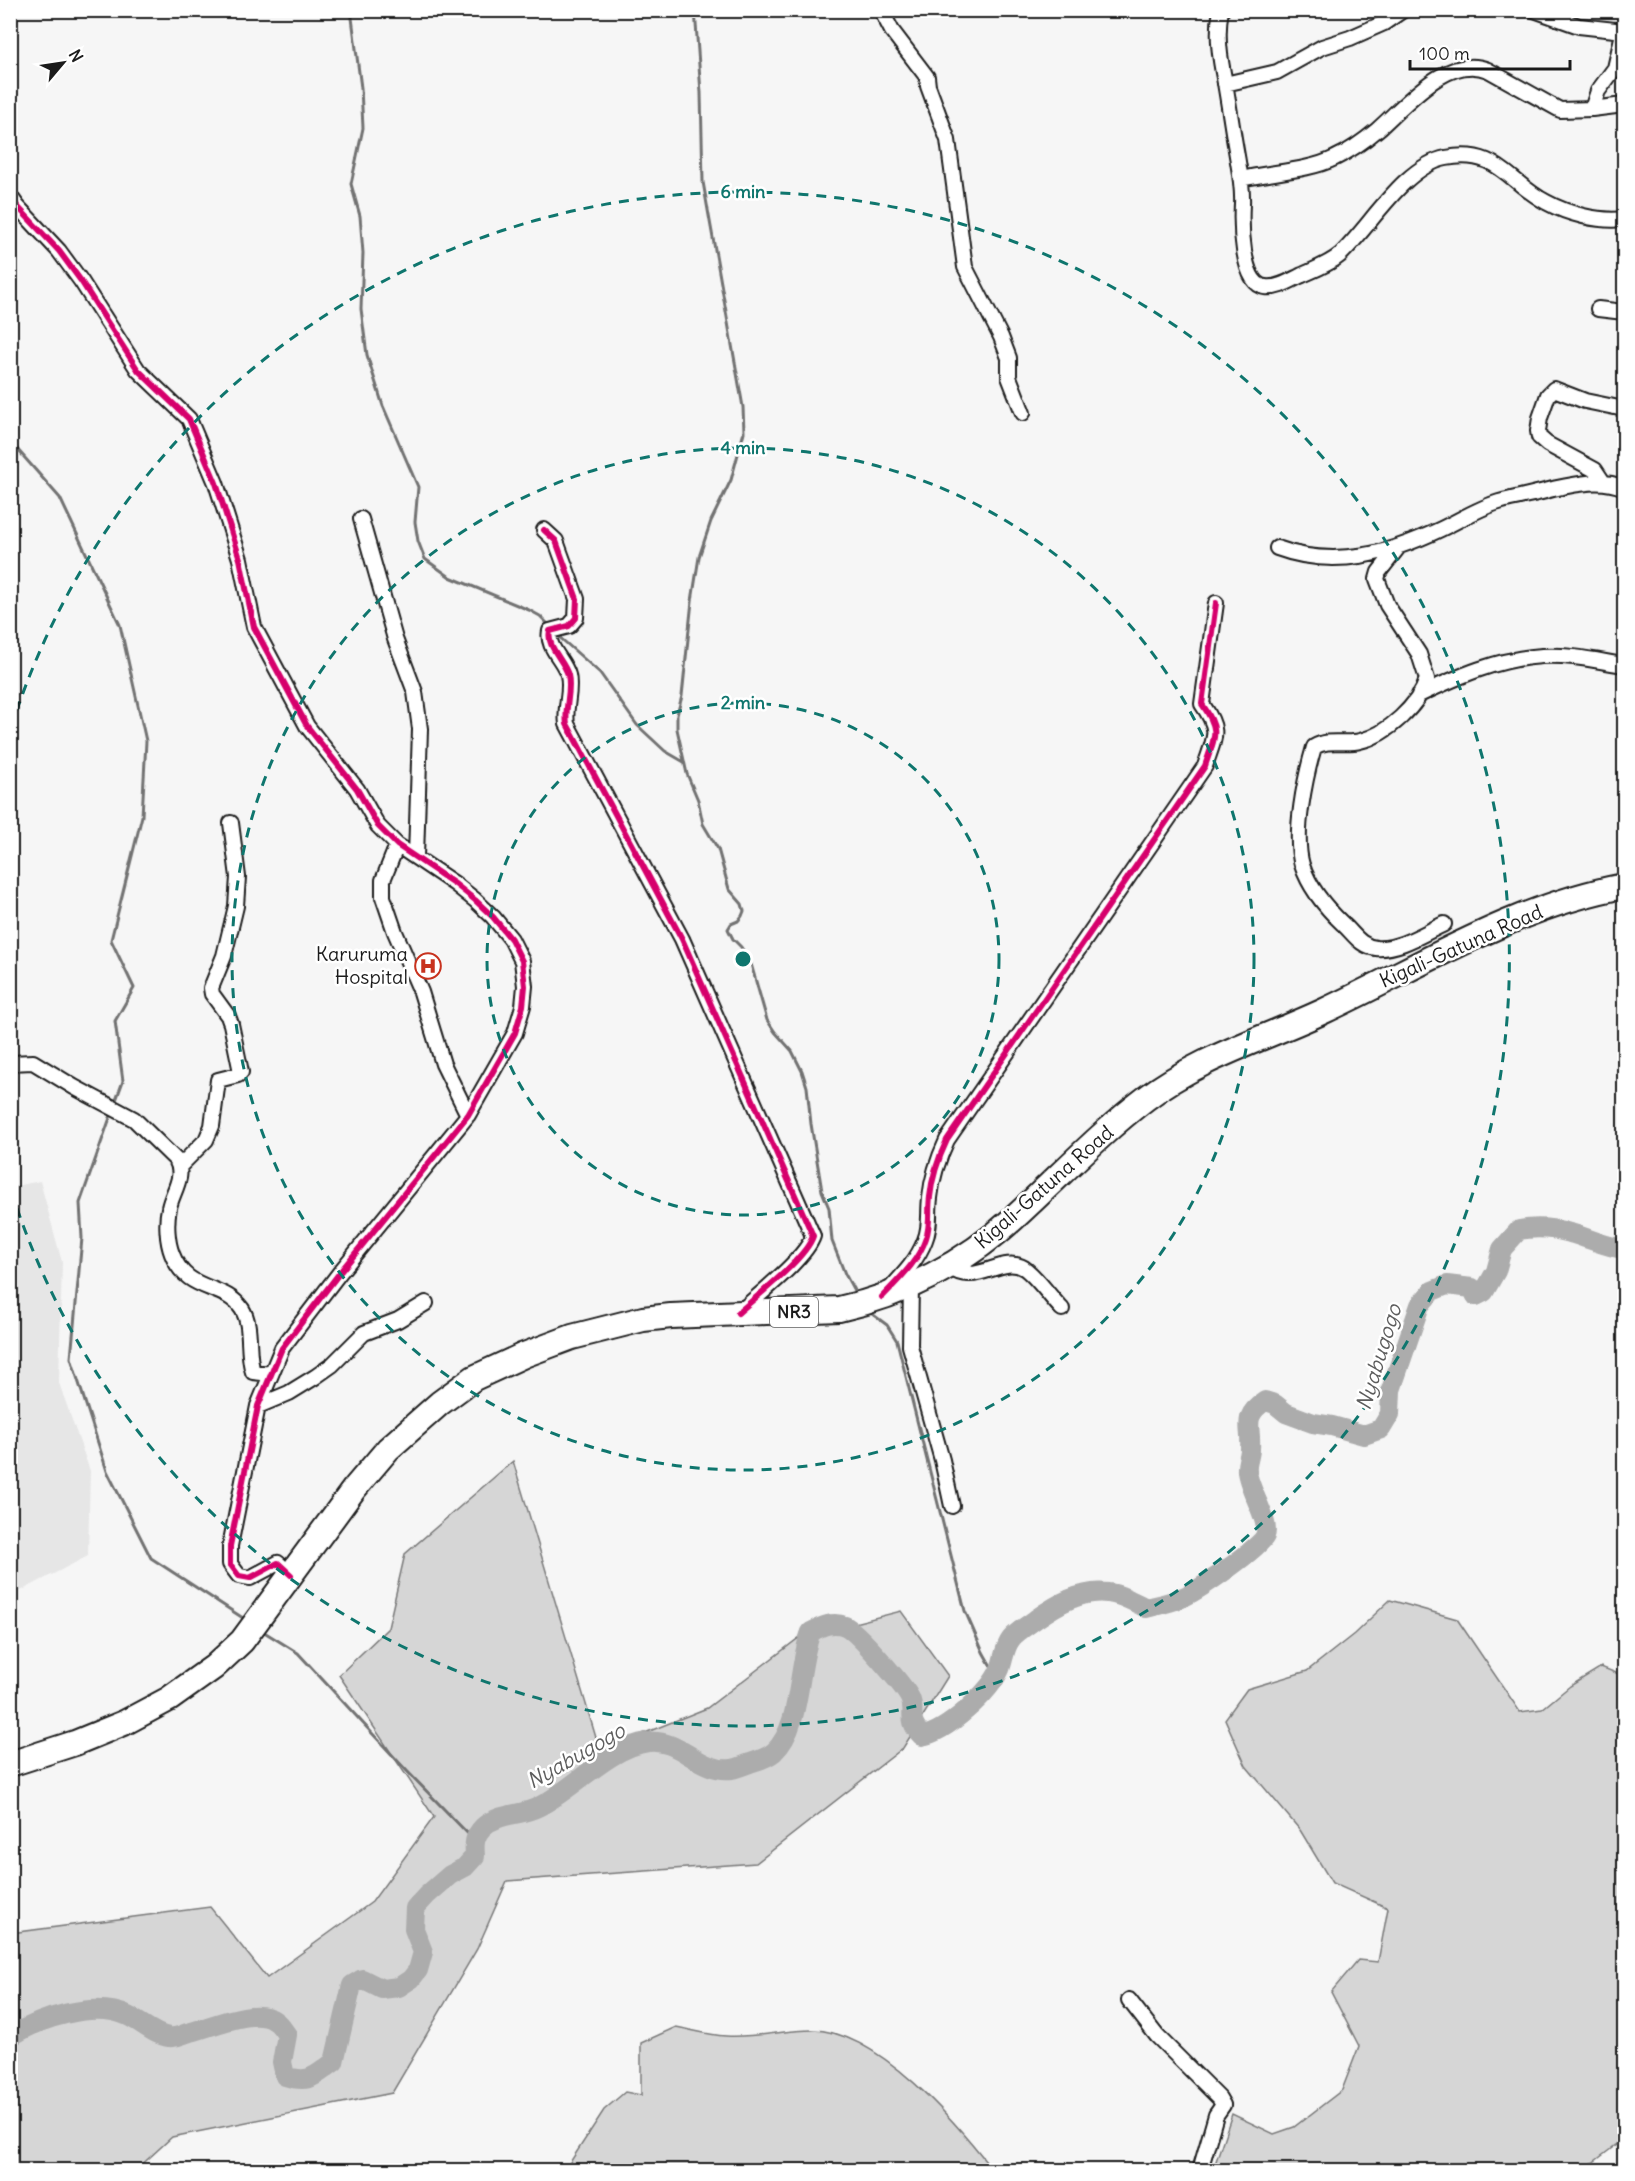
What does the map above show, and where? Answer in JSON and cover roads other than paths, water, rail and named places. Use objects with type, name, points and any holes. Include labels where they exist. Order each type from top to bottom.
[{"type":"highway","name":"Kigali-Gatuna Road","points":[[10,1764],[75,1743],[124,1723],[169,1699],[214,1668],[242,1641],[354,1489],[388,1449],[440,1403],[474,1378],[524,1355],[572,1337],[643,1319],[839,1310],[882,1298],[911,1286],[949,1267],[1013,1219],[1084,1150],[1147,1097],[1186,1073],[1236,1047],[1324,1011],[1508,921],[1592,893],[1624,886]]},
{"type":"street","points":[[881,10],[892,31],[927,77],[928,86],[948,140],[961,251],[965,267],[1009,358],[1009,377],[1023,412]]},
{"type":"street","points":[[1221,10],[1220,51],[1241,178],[1243,249],[1252,276],[1261,285],[1266,287],[1287,282],[1337,257],[1393,194],[1432,163],[1446,158],[1466,157],[1489,160],[1508,172],[1545,202],[1577,215],[1624,219]]},
{"type":"street","points":[[1225,84],[1277,72],[1323,47],[1384,23],[1403,10]]},
{"type":"street","points":[[1534,10],[1579,26],[1624,30],[1615,68],[1598,91],[1592,110]]},
{"type":"street","points":[[1241,178],[1325,163],[1360,144],[1429,82],[1466,67],[1478,66],[1488,70],[1560,110],[1592,110],[1624,105]]},
{"type":"street","points":[[10,196],[59,251],[138,370],[189,419],[216,483],[240,559],[255,627],[307,726],[357,789],[378,826],[397,845],[455,884],[493,917],[511,939],[522,962],[525,986],[523,1006],[514,1033],[468,1115],[288,1339],[258,1406],[230,1546],[230,1564],[239,1576],[250,1578],[278,1563],[291,1575]]},
{"type":"street","points":[[1598,309],[1624,312]]},
{"type":"street","points":[[1603,482],[1595,470],[1547,444],[1539,437],[1540,418],[1548,395],[1554,389],[1585,401],[1624,409]]},
{"type":"street","points":[[1277,548],[1290,553],[1335,558],[1367,556],[1396,549],[1499,502],[1567,486],[1603,482],[1624,489]]},
{"type":"street","points":[[361,519],[396,639],[415,692],[420,729],[416,857]]},
{"type":"street","points":[[544,530],[556,541],[577,599],[576,618],[569,626],[550,631],[549,634],[553,648],[567,672],[569,681],[567,724],[682,939],[813,1236],[811,1244],[738,1313]]},
{"type":"street","points":[[1396,549],[1379,572],[1377,579],[1388,605],[1423,662],[1427,679],[1419,695],[1397,723],[1389,728],[1360,741],[1324,742],[1314,747],[1300,819],[1302,864],[1310,882],[1335,917],[1356,940],[1374,948],[1392,948],[1444,924]]},
{"type":"street","points":[[882,1298],[919,1255],[926,1238],[930,1224],[929,1200],[934,1168],[947,1140],[1205,766],[1216,732],[1214,721],[1202,704],[1216,603]]},
{"type":"street","points":[[1419,695],[1473,670],[1518,658],[1544,656],[1624,665]]},
{"type":"street","points":[[231,823],[238,877],[236,906],[224,956],[211,987],[212,994],[231,1024],[241,1072],[238,1075],[218,1080],[212,1126],[206,1140],[180,1166],[179,1181],[169,1209],[167,1232],[172,1253],[181,1272],[209,1289],[232,1298],[240,1306],[246,1316],[253,1372],[271,1374]]},
{"type":"street","points":[[397,845],[383,880],[383,897],[395,932],[421,992],[443,1064],[468,1115]]},
{"type":"street","points":[[10,1063],[33,1062],[134,1119],[180,1166]]},
{"type":"street","points":[[949,1267],[956,1273],[968,1275],[1016,1265],[1025,1269],[1062,1309]]},
{"type":"street","points":[[911,1286],[910,1346],[942,1460],[952,1506]]},
{"type":"street","points":[[258,1406],[289,1393],[315,1377],[332,1365],[364,1333],[398,1320],[426,1303]]},
{"type":"street","points":[[1129,2000],[1157,2036],[1219,2098],[1223,2105],[1216,2115],[1200,2170]]},
{"type":"waterway","points":[[351,10],[361,88],[363,128],[351,184],[360,216],[363,253],[361,309],[367,355],[383,406],[418,487],[415,522],[418,541],[425,559],[450,577],[529,610],[540,616],[551,627]]},
{"type":"waterway","points":[[695,10],[701,93],[703,182],[743,407],[744,432],[731,480],[711,521],[699,557],[677,729],[687,774],[698,800],[703,824],[718,849],[729,889],[742,904],[744,911],[738,921],[731,924],[728,929],[751,964],[767,1020],[792,1051],[802,1071],[807,1087],[822,1191],[829,1208],[832,1241],[845,1274],[857,1296]]},
{"type":"waterway","points":[[10,441],[60,498],[120,625],[146,741],[142,816],[111,940],[134,988],[115,1021],[123,1081],[115,1103]]},
{"type":"waterway","points":[[557,635],[600,673],[637,725],[665,751],[684,762]]},
{"type":"waterway","points":[[112,1112],[80,1203],[82,1238],[71,1358],[107,1471],[151,1558],[246,1620]]},
{"type":"waterway","name":"Nyabugogo","points":[[10,2037],[36,2023],[68,2013],[84,2011],[99,2010],[128,2016],[158,2034],[171,2037],[244,2017],[266,2017],[277,2022],[287,2035],[282,2062],[285,2076],[306,2079],[316,2075],[334,2062],[352,1985],[362,1979],[382,1989],[399,1987],[411,1979],[418,1970],[423,1952],[414,1929],[415,1908],[450,1875],[465,1867],[475,1856],[476,1837],[489,1822],[538,1807],[619,1752],[648,1742],[670,1745],[709,1766],[720,1769],[736,1768],[769,1756],[783,1741],[790,1727],[811,1632],[828,1625],[845,1626],[869,1648],[910,1698],[914,1725],[917,1730],[922,1736],[932,1733],[955,1719],[978,1699],[1000,1669],[1005,1650],[1011,1639],[1052,1608],[1070,1599],[1098,1592],[1118,1595],[1146,1608],[1172,1601],[1212,1579],[1261,1542],[1265,1536],[1265,1522],[1251,1487],[1247,1468],[1250,1452],[1250,1417],[1265,1401],[1275,1404],[1286,1413],[1313,1423],[1364,1435],[1381,1429],[1390,1414],[1391,1390],[1420,1305],[1432,1291],[1447,1285],[1472,1288],[1476,1296],[1484,1292],[1496,1271],[1502,1249],[1519,1230],[1538,1228],[1557,1230],[1624,1249]]},
{"type":"waterway","points":[[868,1311],[887,1325],[897,1341],[965,1611],[996,1675]]},
{"type":"waterway","points":[[261,1630],[298,1653],[474,1840]]},
{"type":"place","name":"Karuruma Hospital","points":[[428,966]]}]
